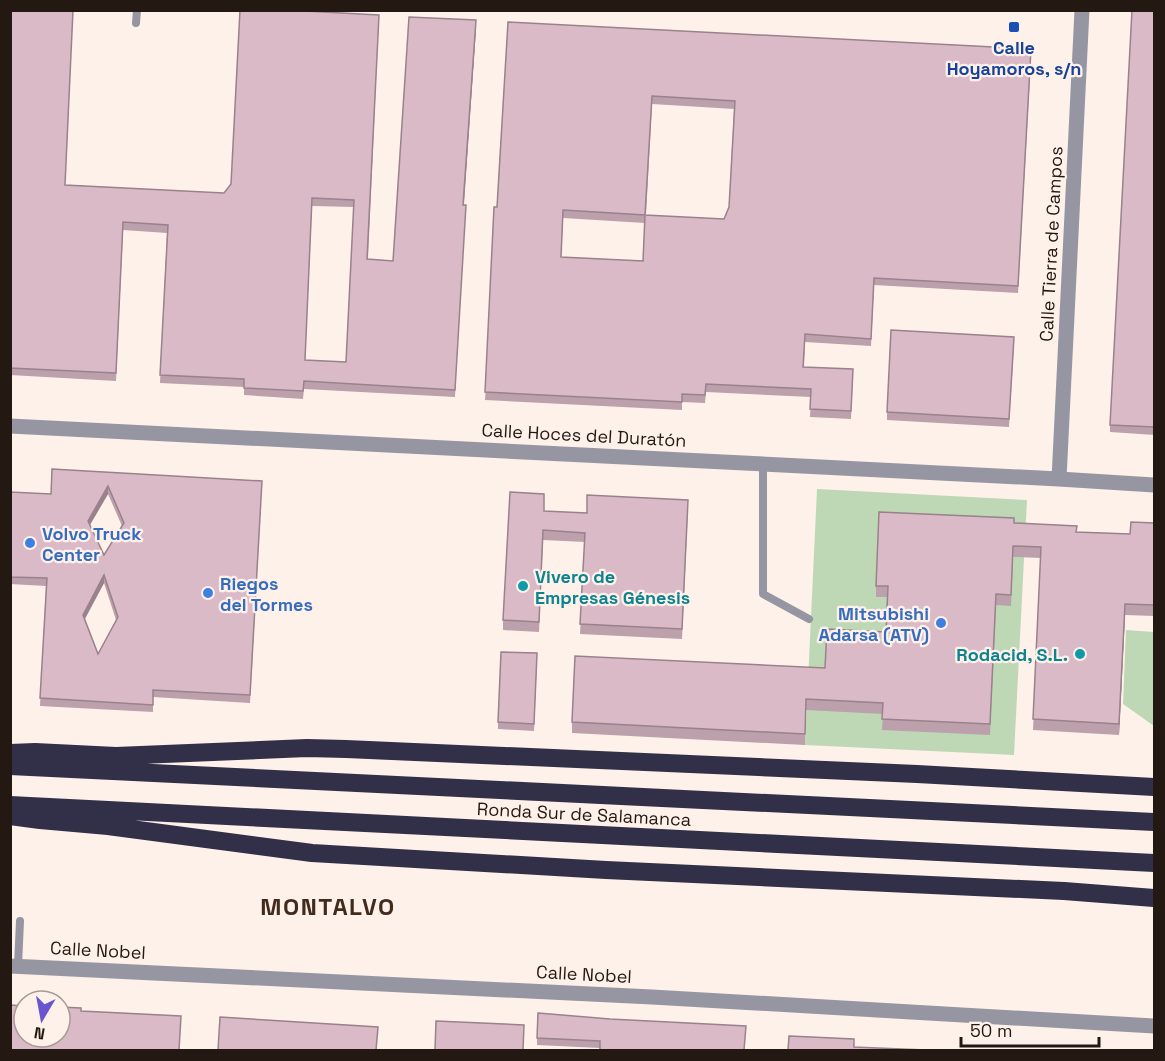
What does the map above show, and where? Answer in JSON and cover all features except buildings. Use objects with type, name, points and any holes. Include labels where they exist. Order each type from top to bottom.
[{"type":"highway","points":[[10,753],[116,756],[307,748],[346,749],[917,774],[1155,787]]},
{"type":"highway","name":"Ronda Sur de Salamanca","points":[[10,766],[1155,822]]},
{"type":"highway","name":"Ronda Sur de Salamanca","points":[[10,805],[1155,863]]},
{"type":"highway","points":[[10,816],[108,826],[322,854],[606,870],[1064,891],[1155,898]]},
{"type":"street","name":"Calle Tierra de Campos","points":[[1059,479],[1082,10]]},
{"type":"street","name":"Calle Hoces del Duratón","points":[[10,426],[1155,485]]},
{"type":"street","name":"Calle Nobel","points":[[14,966],[664,998],[1155,1026]]},
{"type":"lane","points":[[136,23],[137,10]]},
{"type":"lane","points":[[763,464],[763,594],[809,619]]},
{"type":"lane","points":[[14,966],[20,921]]},
{"type":"green space","points":[[817,489],[1027,500],[1014,755],[805,745]]},
{"type":"green space","points":[[1126,630],[1154,632],[1154,726],[1123,704]]},
{"type":"place","name":"Calle Hoyamoros, s/n","points":[[1014,27]]},
{"type":"place","name":"Volvo Truck Center","points":[[30,543]]},
{"type":"place","name":"Vivero de Empresas Génesis","points":[[523,586]]},
{"type":"place","name":"Riegos del Tormes","points":[[208,593]]},
{"type":"place","name":"Mitsubishi Adarsa (ATV)","points":[[941,623]]},
{"type":"place","name":"Rodacid, S.L.","points":[[1080,654]]},
{"type":"district","name":"MONTALVO","points":[[328,906]]}]
